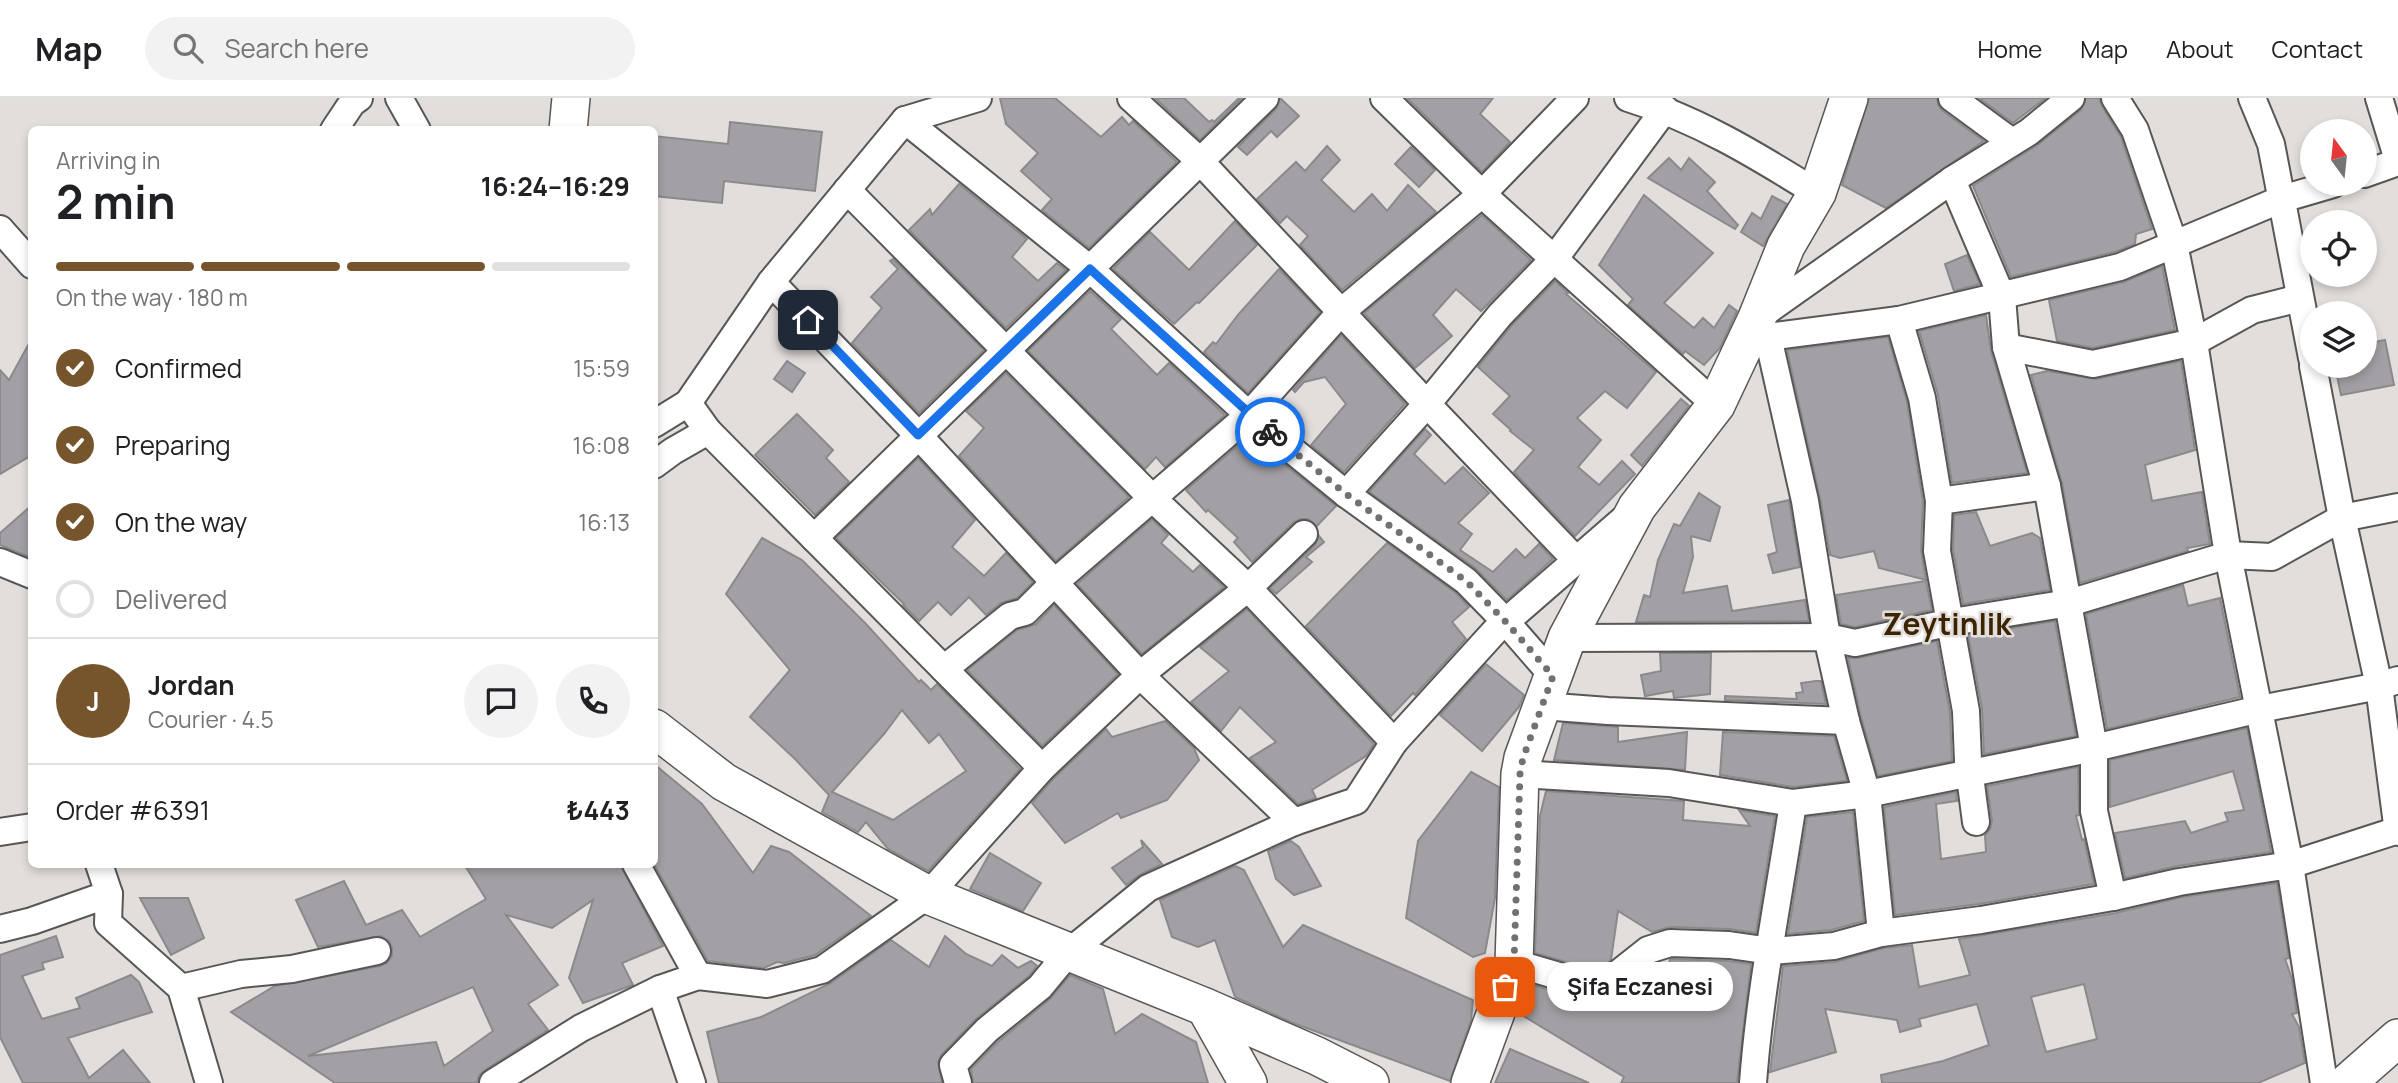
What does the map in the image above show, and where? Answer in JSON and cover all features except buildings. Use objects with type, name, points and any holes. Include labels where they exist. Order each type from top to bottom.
[{"type":"street","points":[[337,126],[352,103],[359,98]]},
{"type":"street","points":[[399,98],[415,126]]},
{"type":"street","points":[[568,126],[571,98]]},
{"type":"street","points":[[658,422],[688,403],[771,282],[905,120],[978,98]]},
{"type":"street","points":[[1130,98],[1200,161],[1576,560]]},
{"type":"street","points":[[814,538],[1265,98]]},
{"type":"street","points":[[1384,98],[1482,194],[1716,405]]},
{"type":"street","points":[[944,669],[1010,615],[1025,612],[1151,497],[1249,415],[1342,312],[1482,194],[1575,98]]},
{"type":"street","points":[[1628,98],[1665,110],[1736,143],[1817,193]]},
{"type":"street","points":[[1470,1083],[1514,963],[1520,774],[1523,758],[1567,638],[1637,507],[1716,405],[1763,327],[1786,246],[1817,193],[1849,98]]},
{"type":"street","points":[[1952,98],[2012,142]]},
{"type":"street","points":[[1763,327],[1952,180],[2012,142],[2071,98]]},
{"type":"street","points":[[2115,98],[2136,130],[2174,244],[2194,342],[2228,555],[2290,865],[2324,1083]]},
{"type":"street","points":[[2252,98],[2271,144],[2302,301]]},
{"type":"street","points":[[2377,169],[2398,161],[2379,98]]},
{"type":"street","points":[[1346,494],[1427,404],[1500,316],[1555,258],[1665,110]]},
{"type":"street","points":[[905,120],[1090,269],[1249,415],[1346,494],[1466,581],[1506,622],[1547,691],[1608,711],[1846,721]]},
{"type":"street","points":[[1952,180],[2002,297],[2006,346],[2047,486],[2094,748],[2094,811],[2113,897]]},
{"type":"street","points":[[847,190],[1151,497],[1248,588],[1394,742]]},
{"type":"street","points":[[1763,327],[1899,320],[2002,297],[2120,267],[2300,194]]},
{"type":"street","points":[[0,229],[28,260]]},
{"type":"street","points":[[771,282],[918,435],[1140,675],[1294,822]]},
{"type":"street","points":[[2006,346],[2093,364],[2194,342],[2252,310],[2301,298]]},
{"type":"street","points":[[1899,320],[1922,398],[1939,501],[1937,551],[1966,711],[1976,821]]},
{"type":"street","points":[[1763,327],[1805,502],[1828,637],[1846,721],[1867,793],[1881,933]]},
{"type":"street","points":[[1514,963],[1600,988],[1648,950],[1670,943],[1729,945],[1771,951],[1833,946],[1881,933],[1981,920],[2113,897],[2179,882],[2290,865],[2398,831],[2389,683],[2342,518],[2315,378]]},
{"type":"street","points":[[688,403],[708,431],[1042,768]]},
{"type":"street","points":[[658,462],[708,431]]},
{"type":"street","points":[[1939,501],[2047,486]]},
{"type":"street","points":[[958,1083],[953,1065],[987,1030],[1041,987],[1068,953],[1148,888],[1294,822],[1356,801],[1394,742],[1506,622],[1637,507]]},
{"type":"street","points":[[1567,638],[1828,637],[1855,643],[1952,622],[2069,603],[2228,555],[2272,557],[2342,518],[2398,507]]},
{"type":"street","points":[[493,1083],[581,1028],[660,989],[698,976],[767,984],[822,970],[928,895],[1042,768],[1140,675],[1248,588],[1304,534]]},
{"type":"street","points":[[0,562],[28,573]]},
{"type":"street","points":[[1520,774],[1669,783],[1793,803],[1867,793],[2094,748],[2260,709],[2389,683]]},
{"type":"street","points":[[658,731],[724,782],[928,895],[1205,1007],[1317,1056],[1370,1083]]},
{"type":"street","points":[[1753,1083],[1758,1015],[1771,951],[1793,803]]},
{"type":"street","points":[[0,832],[28,828]]},
{"type":"street","points":[[100,868],[109,894],[108,923],[181,988],[209,1083]]},
{"type":"street","points":[[638,868],[698,976]]},
{"type":"street","points":[[0,929],[33,921],[109,894]]},
{"type":"street","points":[[181,988],[241,974],[292,969],[377,950]]},
{"type":"street","points":[[660,989],[692,1083]]},
{"type":"street","points":[[1205,1007],[1248,1083]]},
{"type":"street","points":[[2347,1083],[2398,1038]]},
{"type":"way so far","points":[[1270,432],[1346,494],[1466,581],[1553,676],[1523,758],[1520,774],[1514,963],[1505,987]]},
{"type":"place","name":"Şifa Eczanesi","points":[[1505,987]]},
{"type":"district","name":"Zeytinlik","points":[[1947,623]]},
{"type":"route","points":[[808,320],[918,435],[1090,269],[1270,432]]}]
